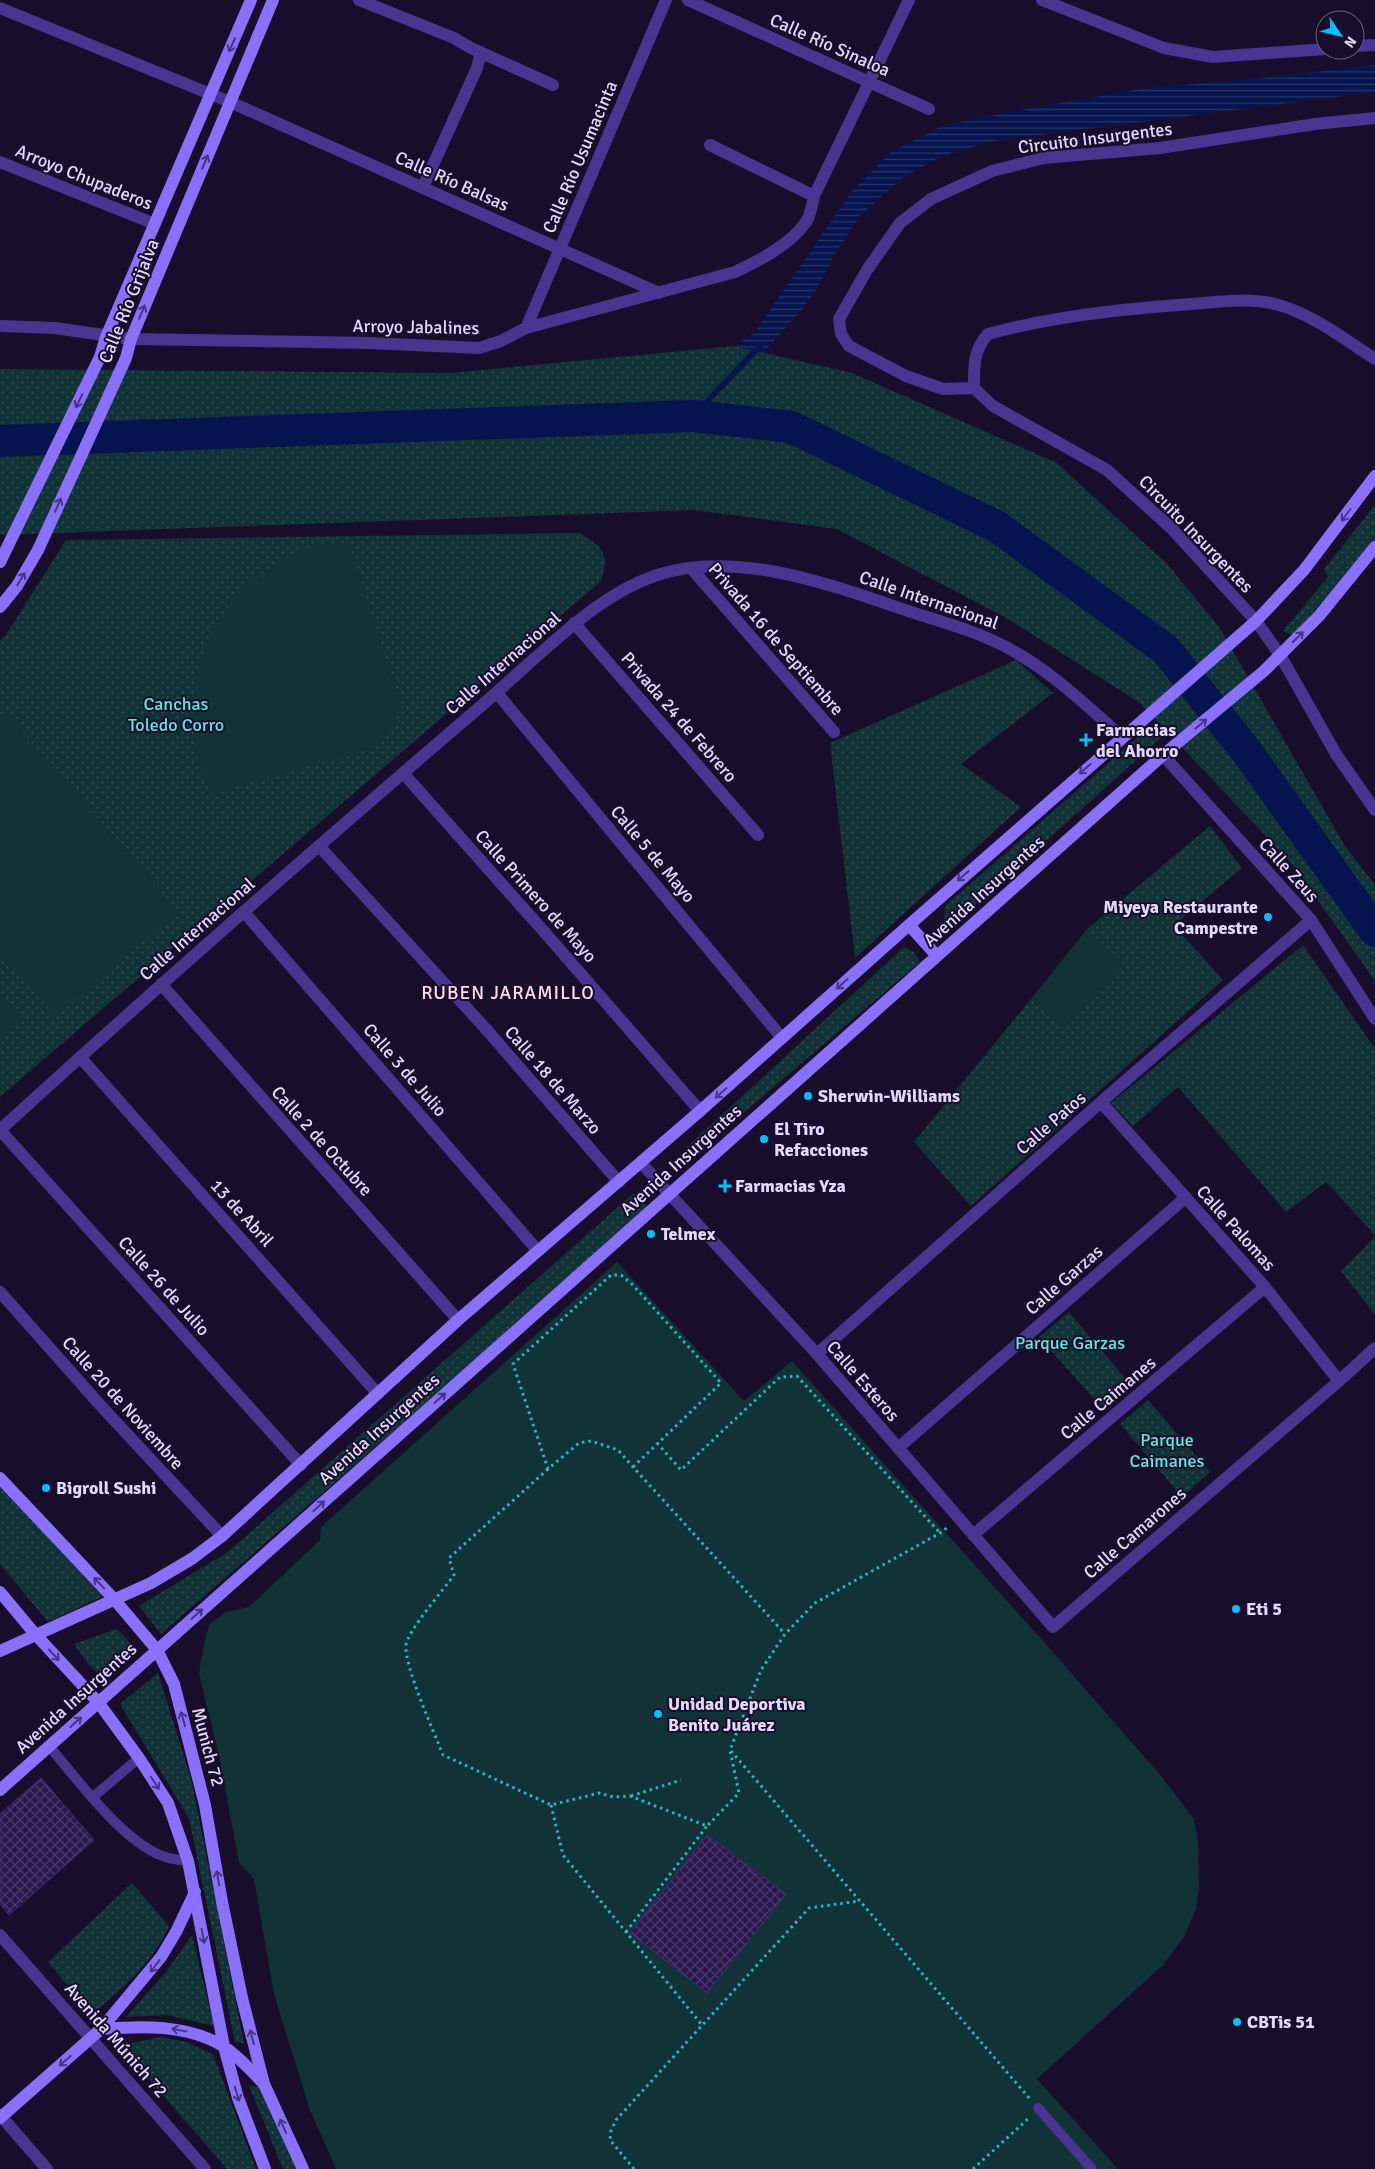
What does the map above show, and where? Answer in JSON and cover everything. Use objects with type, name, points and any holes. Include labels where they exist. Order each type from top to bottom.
[{"type":"main road","name":"Calle Río Grijalva","points":[[0,562],[100,357],[106,336],[252,0]]},
{"type":"main road","name":"Calle Río Grijalva","points":[[0,607],[17,586],[38,550],[126,358],[131,339],[273,0]]},
{"type":"main road","name":"Avenida Insurgentes","points":[[0,1650],[168,1573],[222,1536],[458,1320],[641,1164],[909,924],[1237,639],[1304,570],[1375,476]]},
{"type":"main road","name":"Avenida Insurgentes","points":[[0,1790],[1163,755],[1264,671],[1320,616],[1375,547]]},
{"type":"main road","points":[[909,924],[938,956]]},
{"type":"main road","name":"Munich 72","points":[[0,1478],[114,1598],[157,1650],[174,1684],[205,1805],[222,1902],[242,1998],[264,2084],[303,2169]]},
{"type":"main road","points":[[0,1592],[35,1634],[98,1702],[139,1758],[168,1803],[188,1861],[224,2047],[238,2098],[265,2169]]},
{"type":"main road","points":[[0,2116],[96,2034],[161,1957],[176,1932],[195,1892]]},
{"type":"main road","name":"Munich 72","points":[[96,2034],[129,2027],[176,2029],[203,2036],[224,2047],[264,2084]]},
{"type":"street","points":[[359,0],[454,38],[553,85]]},
{"type":"street","name":"Calle Río Usumacinta","points":[[526,328],[666,0]]},
{"type":"street","name":"Calle Río Sinaloa","points":[[688,0],[929,109]]},
{"type":"street","name":"Arroyo Jabalines","points":[[0,326],[54,328],[131,339],[369,343],[480,348],[501,341],[526,328],[736,272],[761,260],[793,236],[807,221],[814,196],[909,0]]},
{"type":"street","points":[[1042,0],[1164,48],[1212,57],[1315,50]]},
{"type":"street","points":[[0,8],[210,94]]},
{"type":"street","points":[[423,187],[477,68],[481,52]]},
{"type":"street","name":"Calle Río Balsas","points":[[210,94],[560,247],[659,293]]},
{"type":"street","name":"Circuito Insurgentes","points":[[1375,118],[1315,124],[1160,148],[1044,158],[992,171],[931,199],[900,223],[867,270],[839,319],[840,334],[849,346],[906,376],[943,389],[974,388],[993,406],[1107,470],[1171,528],[1256,621],[1280,655],[1336,754],[1375,810]]},
{"type":"street","points":[[710,144],[814,196]]},
{"type":"street","name":"Arroyo Chupaderos","points":[[0,162],[156,224]]},
{"type":"street","points":[[974,388],[974,368],[978,346],[988,334],[1108,310],[1240,301],[1274,303],[1298,311],[1375,359]]},
{"type":"street","name":"Calle Internacional","points":[[0,1130],[160,984],[497,693],[574,623],[619,593],[656,575],[691,568],[735,567],[780,573],[824,582],[946,623],[1006,646],[1059,681],[1122,737]]},
{"type":"street","name":"Privada 16 de Septiembre","points":[[691,568],[834,732]]},
{"type":"street","name":"Privada 24 de Febrero","points":[[574,623],[758,835]]},
{"type":"street","name":"Calle 5 de Mayo","points":[[497,693],[782,1038]]},
{"type":"street","name":"Calle Zeus","points":[[1163,755],[1311,920],[1375,1019]]},
{"type":"street","name":"Calle Primero de Mayo","points":[[403,773],[700,1111]]},
{"type":"street","name":"Calle 18 de Marzo","points":[[320,846],[486,1029],[619,1182]]},
{"type":"street","name":"Calle 3 de Julio","points":[[244,912],[538,1251]]},
{"type":"street","name":"Calle Patos","points":[[817,1354],[1101,1102],[1311,920]]},
{"type":"street","name":"Calle 2 de Octubre","points":[[160,984],[458,1320]]},
{"type":"street","name":"13 de Abril","points":[[80,1057],[378,1394]]},
{"type":"street","name":"Calle Palomas","points":[[1101,1102],[1265,1287],[1339,1381]]},
{"type":"street","name":"Calle 26 de Julio","points":[[0,1130],[301,1465]]},
{"type":"street","name":"Calle Esteros","points":[[641,1164],[817,1354],[1053,1627]]},
{"type":"street","name":"Calle Garzas","points":[[898,1448],[1185,1198]]},
{"type":"street","name":"Calle Caimanes","points":[[973,1535],[1265,1287]]},
{"type":"street","name":"Calle 20 de Noviembre","points":[[0,1292],[101,1406],[222,1536]]},
{"type":"street","name":"Calle Camarones","points":[[1053,1627],[1375,1348]]},
{"type":"street","name":"Avenida Múnich 72","points":[[0,1935],[96,2034],[204,2169]]},
{"type":"street","points":[[0,2116],[46,2169]]},
{"type":"lane","points":[[49,1746],[93,1798],[138,1842],[168,1858],[188,1861]]},
{"type":"lane","points":[[93,1798],[139,1758]]},
{"type":"lane","points":[[1038,2108],[1092,2169]]},
{"type":"path","points":[[548,1469],[513,1364],[611,1275],[621,1276],[633,1285],[721,1383],[633,1467]]},
{"type":"path","points":[[657,1443],[682,1470],[780,1377],[797,1376],[940,1533]]},
{"type":"path","points":[[681,1780],[630,1796],[613,1797],[599,1793],[551,1805],[443,1755],[408,1662],[406,1644],[413,1631],[454,1575],[449,1558],[579,1443],[591,1442],[618,1450],[785,1634]]},
{"type":"path","points":[[626,1932],[707,1826],[739,1793],[730,1750],[762,1670],[785,1634],[815,1603],[940,1533],[958,1519]]},
{"type":"path","points":[[730,1750],[1038,2108],[973,2169]]},
{"type":"path","points":[[630,1796],[707,1826]]},
{"type":"path","points":[[551,1805],[563,1855],[702,2025]]},
{"type":"path","points":[[634,2169],[610,2140],[610,2131],[616,2120],[810,1908],[860,1901]]},
{"type":"green space","points":[[735,346],[852,373],[1057,463],[1167,564],[1219,627],[1345,846],[1375,885],[1375,981],[1292,864],[1140,703],[1008,619],[837,529],[694,510],[0,535],[0,369],[451,373]]},
{"type":"green space","points":[[1375,505],[1375,545],[1292,635],[1283,631],[1328,577],[1324,569]]},
{"type":"green space","name":"Canchas Toledo Corro","points":[[580,533],[599,546],[606,560],[601,581],[0,1097],[0,640],[6,635],[66,540]]},
{"type":"green space","points":[[349,542],[402,708],[380,746],[210,794],[195,746],[193,708],[196,679],[204,651],[216,626],[232,602],[252,581],[276,564],[309,547]]},
{"type":"green space","points":[[1016,660],[1053,693],[961,764],[1021,807],[855,958],[830,743]]},
{"type":"green space","points":[[5,711],[178,911],[56,1017],[0,953],[0,715]]},
{"type":"green space","points":[[1152,725],[1163,736],[957,921],[944,919],[945,906]]},
{"type":"green space","points":[[1210,826],[1242,868],[1174,925],[1223,980],[971,1206],[914,1142],[1031,999],[1064,1028],[1122,962],[1087,929]]},
{"type":"green space","points":[[1087,929],[1123,962],[1064,1028],[1031,999]]},
{"type":"green space","points":[[1303,945],[1375,1049],[1375,1235],[1326,1182],[1286,1212],[1178,1087],[1133,1126],[1111,1103]]},
{"type":"green space","points":[[904,947],[914,952],[920,962],[687,1161],[687,1147]]},
{"type":"green space","points":[[0,993],[22,1020],[0,1037]]},
{"type":"green space","points":[[634,1193],[642,1199],[648,1209],[161,1634],[139,1606],[228,1552]]},
{"type":"green space","points":[[1375,1237],[1375,1315],[1341,1271]]},
{"type":"green space","name":"Unidad Deportiva Benito Juárez","points":[[617,1262],[744,1401],[792,1361],[1051,1650],[1161,1776],[1194,1819],[1198,1841],[1199,1888],[1196,1909],[1184,1937],[1163,1965],[1037,2079],[1118,2169],[336,2169],[310,2110],[274,1994],[254,1879],[239,1862],[219,1755],[199,1673],[206,1634],[210,1624],[226,1612],[249,1607],[320,1540],[321,1527]]},
{"type":"green space","name":"Parque Garzas","points":[[1069,1312],[1130,1384],[1103,1409],[1039,1337]]},
{"type":"green space","name":"Parque Caimanes","points":[[1148,1400],[1210,1472],[1182,1497],[1120,1424]]},
{"type":"green space","points":[[0,1487],[103,1596],[48,1622],[0,1564]]},
{"type":"green space","points":[[117,1629],[134,1647],[102,1676],[89,1665],[74,1644]]},
{"type":"green space","points":[[158,1673],[191,1779],[244,2043],[235,2042],[189,1818],[120,1704]]},
{"type":"green space","points":[[132,1883],[169,1926],[145,1964],[92,2015],[48,1962]]},
{"type":"green space","points":[[192,1935],[214,2026],[166,2015],[126,2017],[166,1972]]},
{"type":"green space","points":[[161,2037],[186,2042],[213,2054],[256,2169],[227,2169],[135,2063],[128,2044]]},
{"type":"green space","points":[[249,2086],[261,2087],[298,2169],[283,2169]]},
{"type":"shaded area","points":[[1375,65],[1375,92],[993,141],[942,156],[902,178],[860,216],[833,257],[817,289],[800,312],[763,353],[735,346],[755,332],[852,191],[891,152],[942,126],[1147,88],[1256,79]]},
{"type":"building","points":[[41,1778],[94,1840],[9,1915],[0,1904],[0,1814]]},
{"type":"building","points":[[707,1835],[786,1894],[707,1993],[630,1933]]},
{"type":"waterway","points":[[693,416],[761,345]]},
{"type":"waterway","points":[[0,441],[693,416],[791,427],[996,526],[1166,650],[1247,752],[1375,931]]},
{"type":"place","name":"Farmacias del Ahorro","points":[[1086,740]]},
{"type":"place","name":"Miyeya Restaurante Campestre","points":[[1268,917]]},
{"type":"place","name":"Sherwin-Williams","points":[[808,1096]]},
{"type":"place","name":"El Tiro Refacciones","points":[[764,1139]]},
{"type":"place","name":"Farmacias Yza","points":[[725,1186]]},
{"type":"place","name":"Telmex","points":[[651,1234]]},
{"type":"place","name":"Bigroll Sushi","points":[[46,1488]]},
{"type":"place","name":"Eti 5","points":[[1236,1609]]},
{"type":"place","name":"Unidad Deportiva Benito Juárez","points":[[658,1714]]},
{"type":"place","name":"CBTis 51","points":[[1237,2022]]},
{"type":"district","name":"RUBEN JARAMILLO","points":[[508,992]]}]
